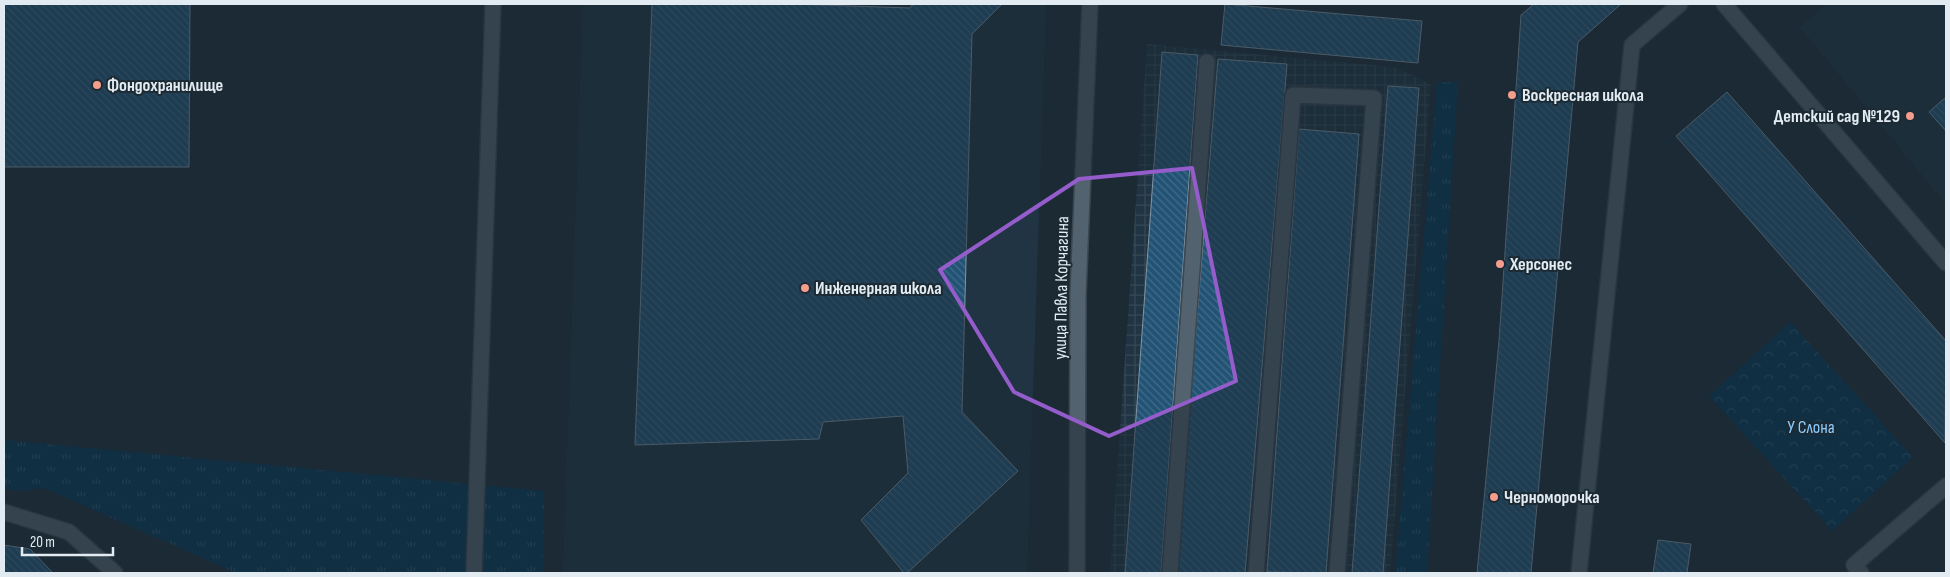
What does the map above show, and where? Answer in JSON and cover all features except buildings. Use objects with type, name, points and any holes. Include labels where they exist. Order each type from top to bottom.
[{"type":"street","points":[[474,573],[493,4]]},
{"type":"street","name":"улица Павла Корчагина","points":[[1077,573],[1078,294],[1090,4]]},
{"type":"street","points":[[1579,573],[1632,45],[1680,4]]},
{"type":"street","points":[[1724,4],[1946,263]]},
{"type":"street","points":[[1170,573],[1207,62]]},
{"type":"street","points":[[1256,573],[1293,95],[1374,98],[1337,573]]},
{"type":"street","points":[[1861,573],[1854,565],[1946,486]]},
{"type":"street","points":[[4,512],[69,532],[115,573]]},
{"type":"highlighted area","points":[[1192,168],[1236,381],[1109,436],[1014,392],[940,270],[1079,179]]},
{"type":"shaded area","name":"Инженерная школа","points":[[583,4],[1046,4],[1027,573],[563,573]]},
{"type":"shaded area","name":"Детский сад №129","points":[[1828,4],[1946,4],[1946,204],[1800,27]]},
{"type":"shaded area","points":[[1147,44],[1394,67],[1431,84],[1390,573],[1110,573]]},
{"type":"green space","points":[[1437,82],[1458,82],[1427,573],[1395,573]]},
{"type":"green space","name":"У Слона","points":[[1790,322],[1913,457],[1832,531],[1709,396]]},
{"type":"green space","points":[[4,440],[544,491],[543,573],[236,573],[44,488],[23,491],[4,489]]},
{"type":"place","name":"Фондохранилище","points":[[97,85]]},
{"type":"place","name":"Воскресная школа","points":[[1512,95]]},
{"type":"place","name":"Детский сад №129","points":[[1910,116]]},
{"type":"place","name":"Херсонес","points":[[1500,264]]},
{"type":"place","name":"Инженерная школа","points":[[805,288]]},
{"type":"place","name":"Черноморочка","points":[[1494,497]]}]
